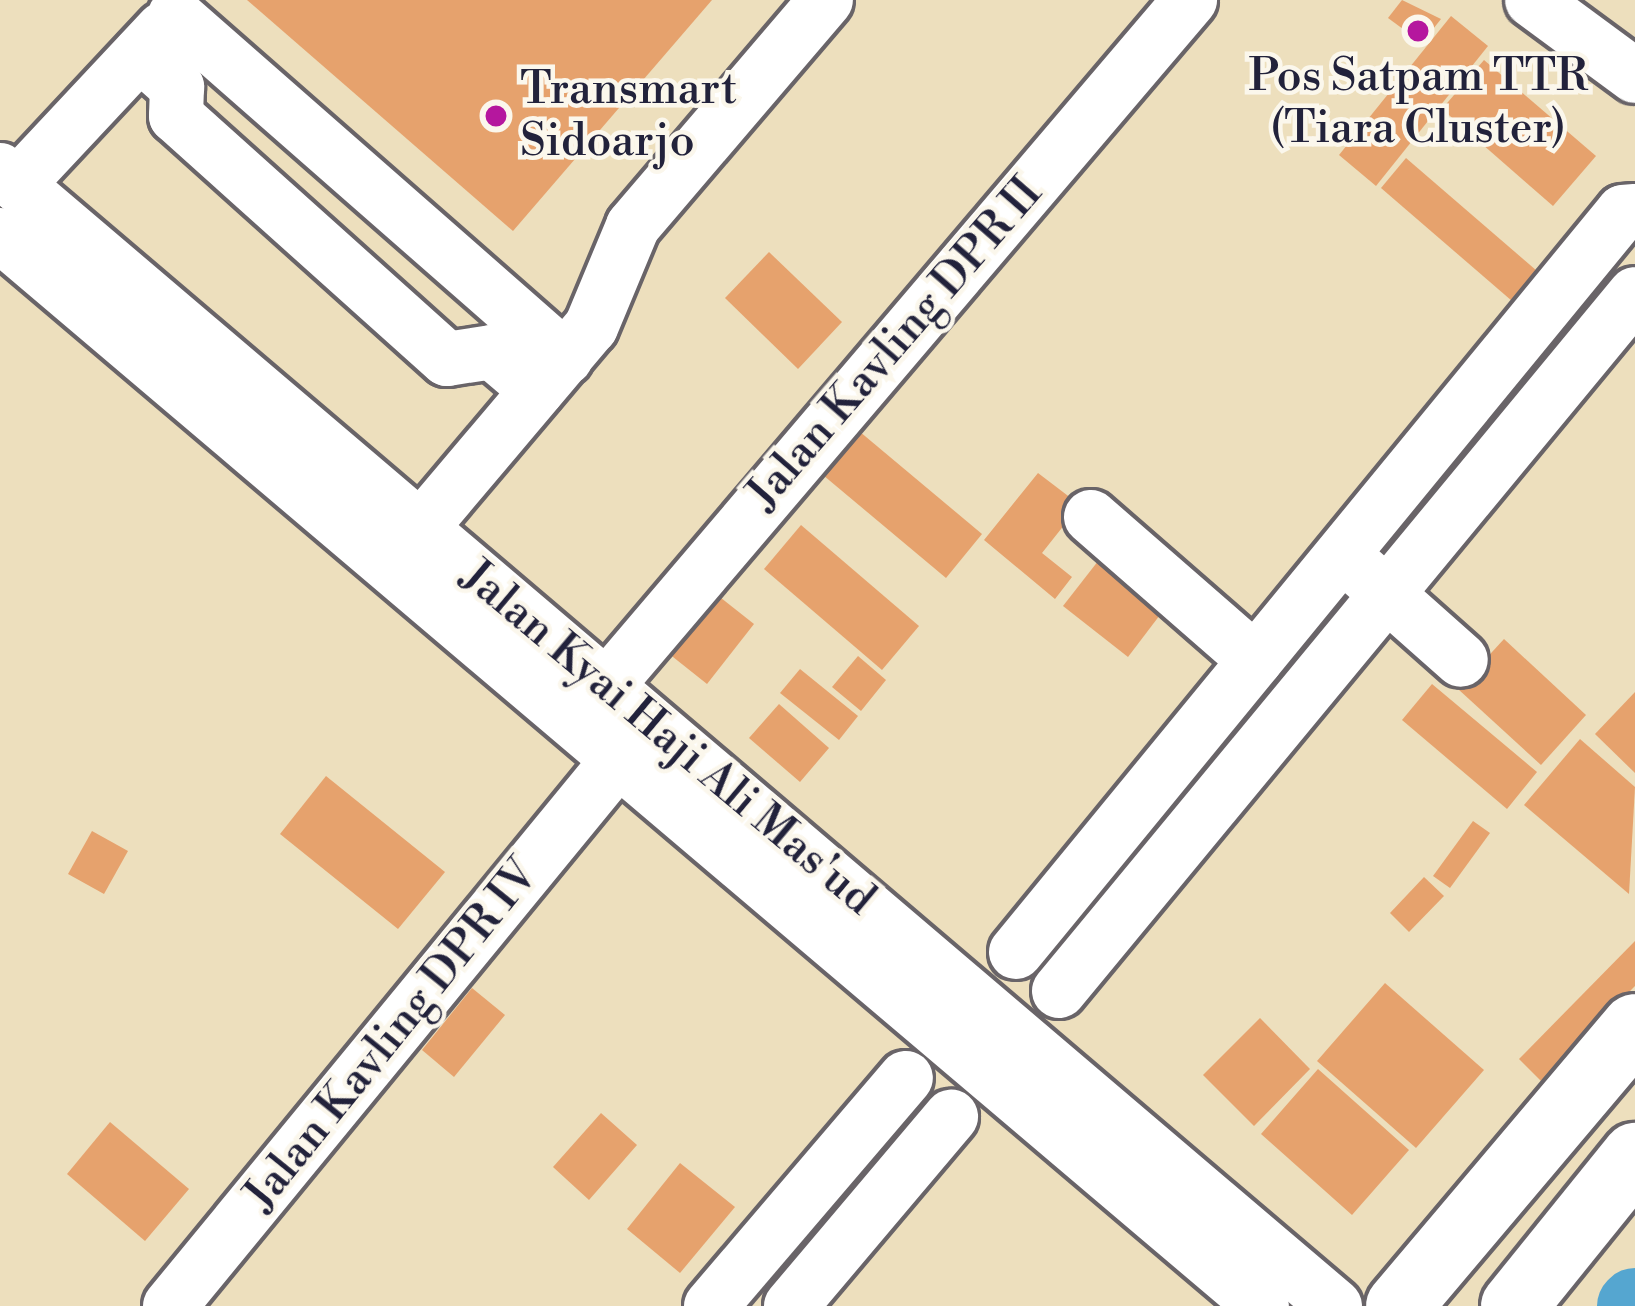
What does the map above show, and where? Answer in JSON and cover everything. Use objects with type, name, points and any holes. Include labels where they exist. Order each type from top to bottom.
[{"type":"main road","points":[[1399,1306],[1635,1027]]},
{"type":"main road","points":[[1514,1306],[1635,1156]]},
{"type":"street","points":[[405,547],[552,374],[633,226],[826,0]]},
{"type":"street","name":"Jalan Kavling DPR II","points":[[603,690],[1190,0]]},
{"type":"street","points":[[1541,2],[1635,76]]},
{"type":"street","points":[[168,23],[552,374]]},
{"type":"street","points":[[168,23],[176,116],[447,359],[492,352],[552,374]]},
{"type":"street","points":[[6,197],[168,23]]},
{"type":"street","name":"Jalan Kyai Haji Ali Mas'ud","points":[[6,197],[63,256],[405,547],[603,690],[935,957],[1335,1306]]},
{"type":"street","points":[[1016,952],[1341,556],[1635,211]]},
{"type":"street","points":[[1064,1066],[1059,991],[1635,294]]},
{"type":"street","points":[[1090,517],[1256,660]]},
{"type":"street","name":"Jalan Kyai Haji Ali Mas'ud","points":[[405,547],[614,765],[1262,1306]]},
{"type":"street","points":[[1341,556],[1461,660]]},
{"type":"street","name":"Jalan Kavling DPR IV","points":[[170,1306],[614,765]]},
{"type":"street","points":[[935,957],[969,945],[1016,952],[1059,991]]},
{"type":"street","points":[[882,986],[884,1025],[906,1078],[951,1117],[995,1124],[1028,1110]]},
{"type":"street","points":[[711,1306],[906,1078]]},
{"type":"street","points":[[791,1306],[951,1117]]},
{"type":"building","name":"Transmart Sidoarjo","points":[[247,0],[712,0],[513,231]]},
{"type":"building","name":"Pos Satpam TTR (Tiara Cluster)","points":[[1402,0],[1441,19],[1422,43],[1388,18]]},
{"type":"building","points":[[1451,16],[1488,46],[1376,186],[1339,155]]},
{"type":"building","points":[[1484,60],[1596,156],[1553,206],[1442,109]]},
{"type":"building","points":[[1406,158],[1537,271],[1512,301],[1381,188]]},
{"type":"building","points":[[769,252],[842,322],[798,369],[725,298]]},
{"type":"building","points":[[847,421],[982,534],[946,578],[811,465]]},
{"type":"building","points":[[1038,473],[1080,505],[1042,553],[1072,577],[1055,599],[984,540]]},
{"type":"building","points":[[801,525],[919,626],[882,670],[764,569]]},
{"type":"building","points":[[1102,556],[1166,607],[1128,657],[1063,606]]},
{"type":"building","points":[[716,594],[754,624],[707,684],[668,653]]},
{"type":"building","points":[[1504,639],[1586,715],[1541,765],[1458,689]]},
{"type":"building","points":[[858,656],[886,680],[861,711],[832,687]]},
{"type":"building","points":[[800,669],[858,716],[839,740],[780,693]]},
{"type":"building","points":[[1432,684],[1537,772],[1507,809],[1402,720]]},
{"type":"building","points":[[1635,692],[1635,773],[1595,734]]},
{"type":"building","points":[[779,704],[829,748],[800,782],[749,738]]},
{"type":"building","points":[[1580,739],[1635,787],[1629,894],[1524,805]]},
{"type":"building","points":[[326,776],[445,872],[398,929],[280,834]]},
{"type":"building","points":[[1473,821],[1490,833],[1450,888],[1433,876]]},
{"type":"building","points":[[92,831],[128,851],[104,894],[68,874]]},
{"type":"building","points":[[1424,877],[1444,896],[1409,932],[1390,913]]},
{"type":"building","points":[[1635,941],[1635,986],[1541,1081],[1519,1059]]},
{"type":"building","points":[[1385,983],[1484,1070],[1416,1148],[1317,1061]]},
{"type":"building","points":[[472,988],[505,1015],[454,1077],[422,1050]]},
{"type":"building","points":[[1260,1018],[1310,1069],[1254,1126],[1203,1075]]},
{"type":"building","points":[[1318,1069],[1409,1150],[1352,1215],[1261,1134]]},
{"type":"building","points":[[601,1113],[637,1145],[589,1200],[553,1167]]},
{"type":"building","points":[[110,1122],[189,1189],[145,1241],[67,1174]]},
{"type":"building","points":[[680,1163],[735,1207],[680,1273],[627,1229]]},
{"type":"place","name":"Pos Satpam TTR (Tiara Cluster)","points":[[1418,31]]},
{"type":"place","name":"Transmart Sidoarjo","points":[[496,116]]}]
